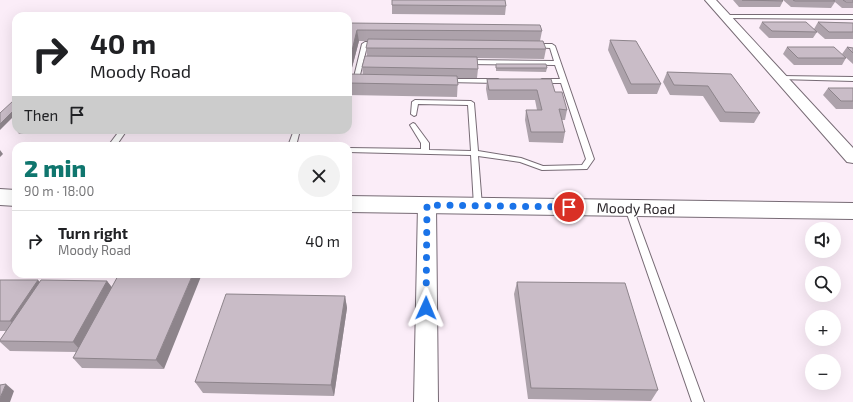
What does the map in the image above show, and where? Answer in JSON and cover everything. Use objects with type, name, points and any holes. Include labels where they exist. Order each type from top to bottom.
[{"type":"main road","points":[[0,197],[12,198]]},
{"type":"main road","name":"Moody Road","points":[[352,204],[853,211]]},
{"type":"street","points":[[710,0],[853,158]]},
{"type":"street","points":[[426,402],[427,205]]},
{"type":"lane","points":[[724,16],[853,17]]},
{"type":"lane","points":[[364,81],[356,81],[365,44],[380,44]]},
{"type":"lane","points":[[352,150],[475,153],[521,160],[542,168],[584,168],[590,159],[552,46],[528,46]]},
{"type":"lane","points":[[361,61],[369,61]]},
{"type":"lane","points":[[463,62],[557,63]]},
{"type":"lane","points":[[781,78],[853,79]]},
{"type":"lane","points":[[444,81],[508,81]]},
{"type":"lane","points":[[532,81],[564,81]]},
{"type":"lane","points":[[414,114],[415,102],[471,103],[478,206]]},
{"type":"lane","points":[[413,125],[425,143],[425,152]]},
{"type":"lane","points":[[629,208],[698,402]]},
{"type":"building","points":[[392,0],[505,0],[506,6],[392,5]]},
{"type":"building","points":[[742,0],[782,0],[783,1]]},
{"type":"building","points":[[793,0],[833,0],[835,1],[795,1]]},
{"type":"building","points":[[843,0],[853,0],[853,2],[846,2]]},
{"type":"building","points":[[762,22],[806,22],[817,32],[772,31]]},
{"type":"building","points":[[818,22],[853,23],[853,32],[829,32]]},
{"type":"building","points":[[352,23],[540,25],[542,31],[357,30],[352,51]]},
{"type":"building","points":[[368,39],[543,41],[546,49],[366,48]]},
{"type":"building","points":[[610,40],[636,41],[661,84],[631,84]]},
{"type":"building","points":[[787,47],[834,47],[846,58],[798,58]]},
{"type":"building","points":[[847,47],[853,48],[853,53]]},
{"type":"building","points":[[365,56],[477,57],[478,69],[362,67]]},
{"type":"building","points":[[496,64],[546,64],[547,68],[496,68]]},
{"type":"building","points":[[667,72],[731,74],[760,113],[725,112],[708,86],[674,85]]},
{"type":"building","points":[[352,74],[457,76],[458,85],[352,83]]},
{"type":"building","points":[[487,79],[551,79],[555,92],[562,92],[567,110],[559,109],[565,132],[531,132],[526,110],[542,110],[537,90],[489,90]]},
{"type":"building","points":[[828,88],[853,88],[853,101],[841,101]]},
{"type":"building","points":[[12,102],[12,112],[0,124],[0,113]]},
{"type":"building","points":[[117,278],[191,278],[156,360],[73,358]]},
{"type":"building","points":[[0,280],[38,280],[10,321],[0,321]]},
{"type":"building","points":[[41,280],[107,281],[73,342],[0,341],[0,340]]},
{"type":"building","points":[[517,282],[625,283],[658,390],[531,388]]},
{"type":"building","points":[[226,294],[345,296],[331,385],[195,382]]},
{"type":"building","points":[[6,384],[0,398],[0,385]]},
{"type":"route","points":[[426,308],[427,205],[569,207]]}]
